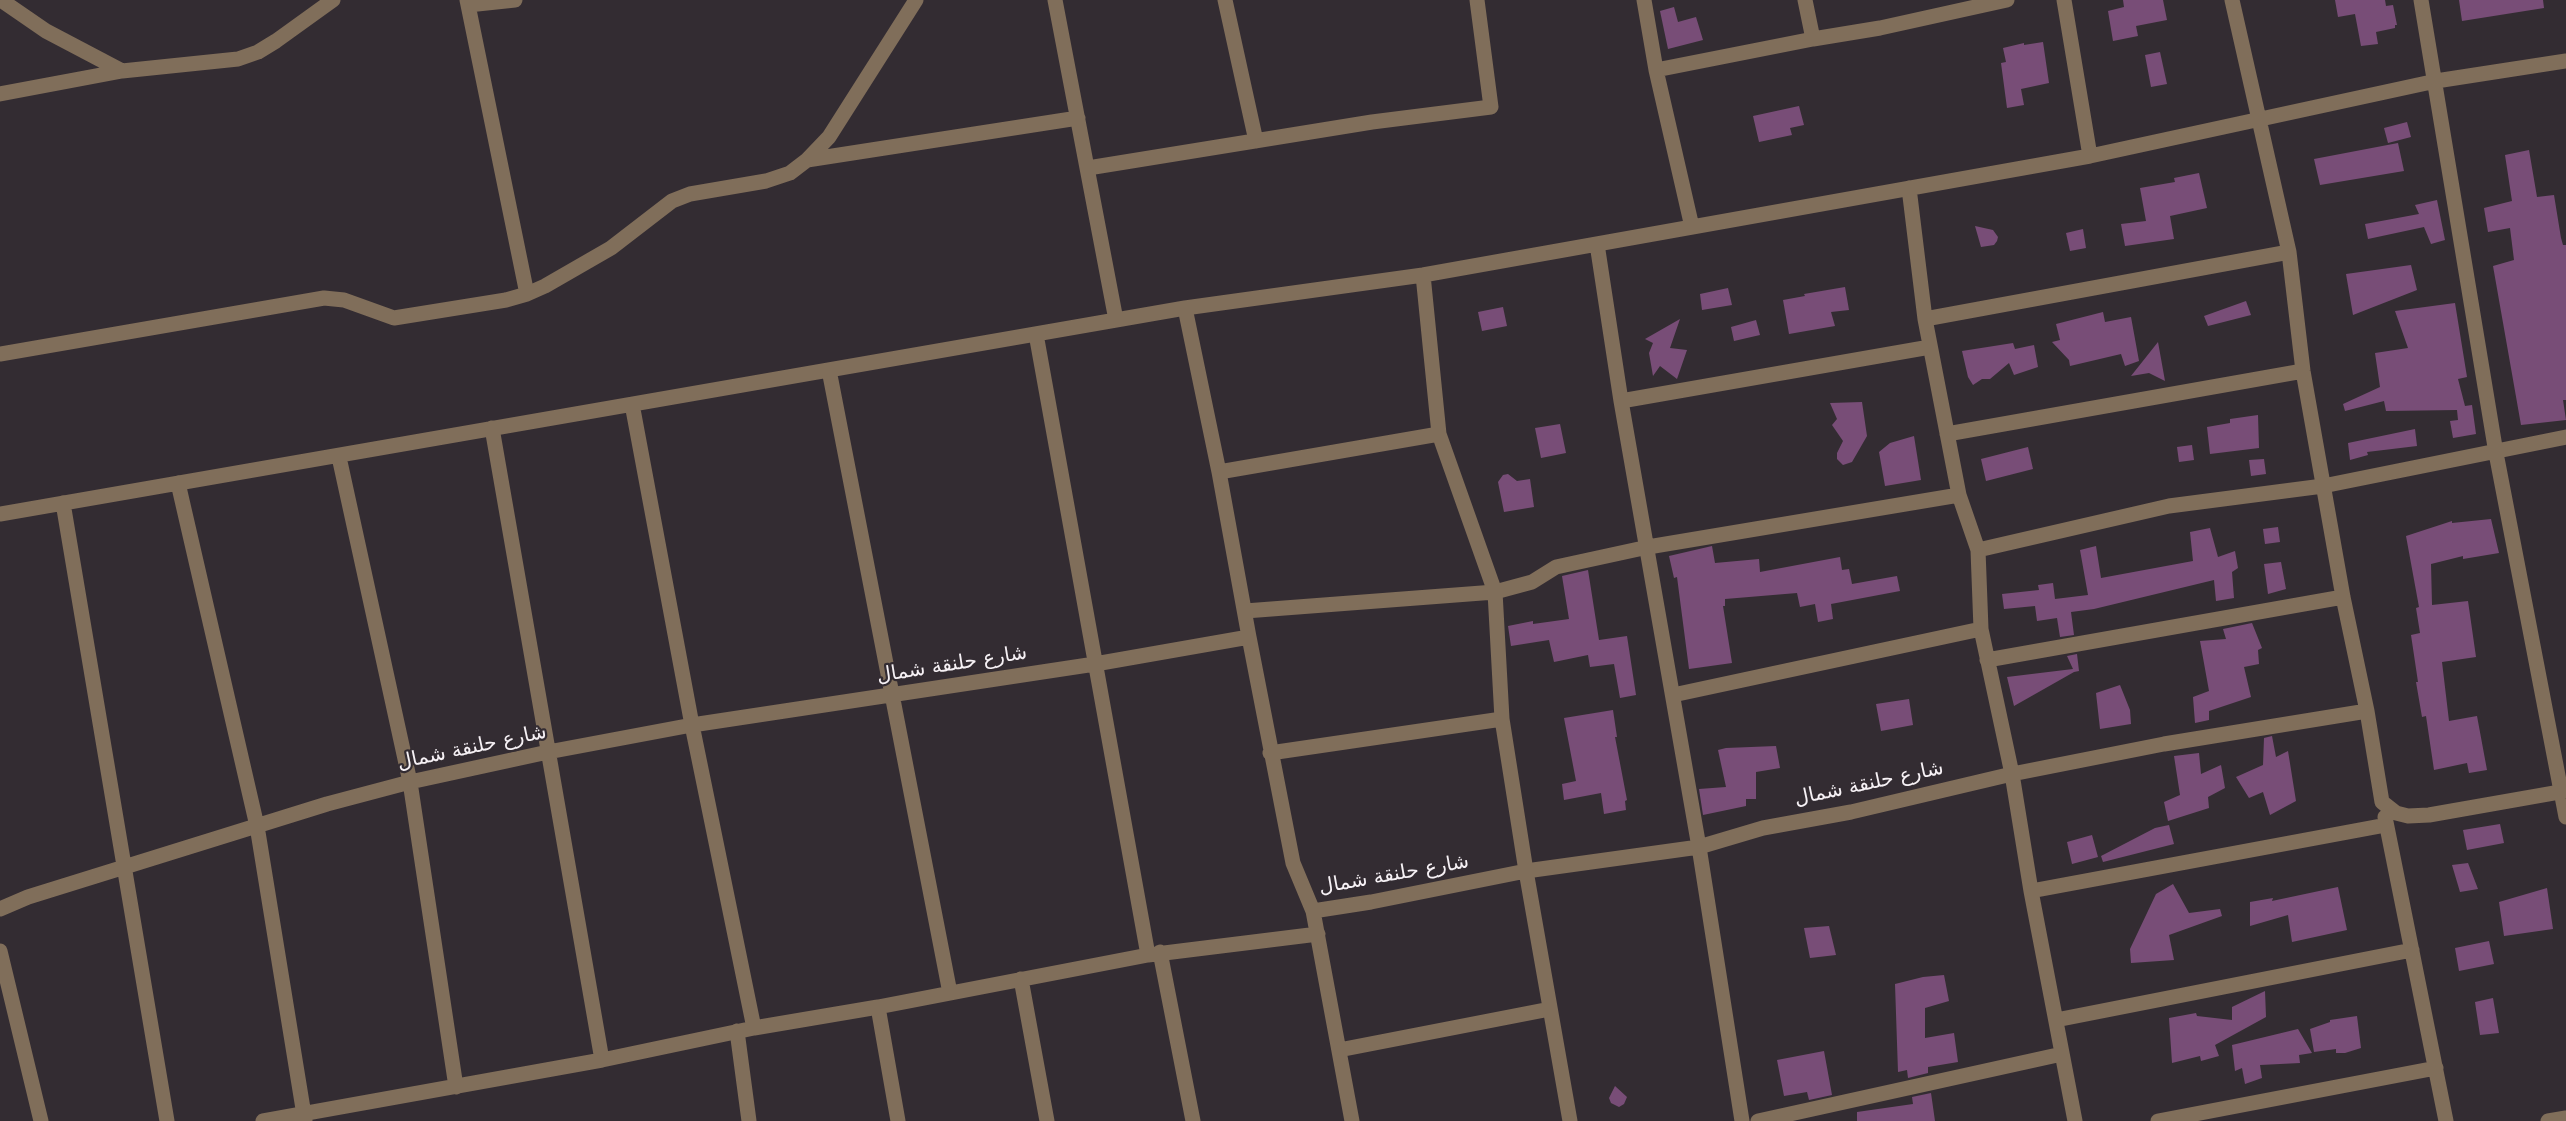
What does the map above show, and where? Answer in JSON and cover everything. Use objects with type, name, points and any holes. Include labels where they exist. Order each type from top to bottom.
[{"type":"street","points":[[1,0],[46,31],[122,71]]},
{"type":"street","points":[[0,94],[122,71],[238,59],[258,52],[276,41],[333,0]]},
{"type":"street","points":[[515,0],[468,3],[527,294]]},
{"type":"street","points":[[0,354],[324,298],[344,300],[394,318],[506,300],[527,294],[611,248],[672,201],[690,194],[766,181],[790,173],[807,160],[829,137],[916,0]]},
{"type":"street","points":[[1055,0],[1116,320]]},
{"type":"street","points":[[1225,0],[1256,141]]},
{"type":"street","points":[[1088,168],[1419,115],[1491,107],[1477,0]]},
{"type":"street","points":[[1644,0],[1656,70],[1692,227]]},
{"type":"street","points":[[1805,0],[1813,39]]},
{"type":"street","points":[[1656,70],[1880,28],[1946,7],[2007,0]]},
{"type":"street","points":[[2064,0],[2090,156]]},
{"type":"street","points":[[2232,0],[2289,252],[2303,370],[2343,597],[2446,1121]]},
{"type":"street","points":[[2421,0],[2496,453],[2563,791],[2566,817]]},
{"type":"street","points":[[0,514],[339,457],[492,428],[1185,308],[1423,275],[2090,156],[2436,81],[2566,61]]},
{"type":"street","points":[[807,160],[1078,118]]},
{"type":"street","points":[[1909,188],[1925,319],[1959,495],[1978,549],[1981,629],[2012,774],[2031,891],[2075,1121]]},
{"type":"street","points":[[1597,244],[1621,401],[1699,847],[1742,1121]]},
{"type":"street","points":[[1925,319],[2289,252]]},
{"type":"street","points":[[1423,275],[1439,434],[1495,592],[1502,719],[1570,1121]]},
{"type":"street","points":[[1185,308],[1220,472],[1249,637]]},
{"type":"street","points":[[1036,334],[1095,664],[1154,953],[1193,1121]]},
{"type":"street","points":[[1621,401],[1930,347]]},
{"type":"street","points":[[829,370],[950,993]]},
{"type":"street","points":[[1947,434],[2303,370]]},
{"type":"street","points":[[632,404],[692,725],[754,1028]]},
{"type":"street","points":[[492,428],[602,1060]]},
{"type":"street","points":[[1220,472],[1439,434]]},
{"type":"street","points":[[1978,549],[2169,506],[2323,486],[2496,453],[2566,437]]},
{"type":"street","points":[[339,457],[410,782],[456,1087]]},
{"type":"street","points":[[178,483],[257,826],[305,1117]]},
{"type":"street","points":[[1245,610],[1495,592],[1532,582],[1556,567],[1648,547],[1959,495]]},
{"type":"street","points":[[63,503],[167,1121]]},
{"type":"street","points":[[1987,660],[2343,597]]},
{"type":"street","points":[[1673,695],[1981,629]]},
{"type":"street","name":"شارع حلنقة شمال","points":[[0,909],[28,897],[327,804],[410,782],[548,752],[692,725],[1095,664],[1249,637],[1293,863],[1313,911],[1404,896],[1526,871],[1699,847],[1763,828],[1851,812],[2012,774],[2164,744],[2367,711]]},
{"type":"street","points":[[1270,753],[1502,719]]},
{"type":"street","points":[[2382,802],[2396,813],[2429,815],[2563,791]]},
{"type":"street","points":[[2031,891],[2386,825]]},
{"type":"street","points":[[1313,911],[1352,1121]]},
{"type":"street","points":[[263,1121],[305,1117],[602,1060],[737,1031],[878,1007],[1154,953],[1318,934]]},
{"type":"street","points":[[2056,1020],[2412,950]]},
{"type":"street","points":[[0,951],[41,1121]]},
{"type":"street","points":[[1021,979],[1047,1121]]},
{"type":"street","points":[[878,1007],[898,1121]]},
{"type":"street","points":[[1339,1050],[1550,1009]]},
{"type":"street","points":[[737,1031],[749,1121]]},
{"type":"street","points":[[1758,1121],[2062,1054]]},
{"type":"street","points":[[2158,1121],[2436,1068]]},
{"type":"street","points":[[2548,1121],[2566,1118]]},
{"type":"building","points":[[2123,0],[2163,0],[2167,20],[2136,26],[2138,36],[2113,41],[2108,11],[2124,7]]},
{"type":"building","points":[[2335,0],[2385,0],[2386,6],[2393,5],[2397,25],[2395,28],[2376,32],[2378,44],[2361,46],[2355,14],[2338,17]]},
{"type":"building","points":[[2459,0],[2543,0],[2544,8],[2462,21]]},
{"type":"building","points":[[1674,7],[1678,22],[1696,17],[1703,40],[1668,49],[1660,11]]},
{"type":"building","points":[[2043,42],[2049,83],[2021,89],[2024,105],[2007,108],[2001,63],[2006,62],[2003,48],[2024,43],[2024,45]]},
{"type":"building","points":[[2160,52],[2167,84],[2151,87],[2145,55]]},
{"type":"building","points":[[1799,106],[1804,125],[1790,128],[1792,135],[1759,142],[1753,116]]},
{"type":"building","points":[[2407,122],[2411,137],[2388,143],[2384,128]]},
{"type":"building","points":[[2398,143],[2404,171],[2320,185],[2314,159]]},
{"type":"building","points":[[2529,150],[2537,197],[2554,195],[2561,238],[2563,245],[2566,245],[2566,400],[2563,400],[2566,420],[2521,425],[2493,266],[2514,260],[2510,228],[2488,232],[2484,208],[2512,201],[2505,155]]},
{"type":"building","points":[[2199,173],[2207,208],[2170,216],[2174,239],[2125,246],[2121,224],[2146,221],[2140,188],[2175,182],[2174,178]]},
{"type":"building","points":[[2437,200],[2445,240],[2431,244],[2424,227],[2368,239],[2365,224],[2419,214],[2415,205]]},
{"type":"building","points":[[1975,226],[1993,230],[1998,237],[1994,245],[1981,247]]},
{"type":"building","points":[[2083,229],[2086,248],[2070,251],[2066,233]]},
{"type":"building","points":[[2411,265],[2417,290],[2353,315],[2346,274]]},
{"type":"building","points":[[1845,287],[1849,310],[1831,312],[1835,326],[1789,334],[1783,300]]},
{"type":"building","points":[[1728,288],[1732,305],[1702,310],[1700,294]]},
{"type":"building","points":[[2246,301],[2251,315],[2208,326],[2204,316]]},
{"type":"building","points":[[2455,303],[2467,377],[2458,379],[2465,406],[2472,405],[2476,434],[2453,438],[2450,421],[2458,420],[2457,410],[2386,411],[2384,401],[2345,411],[2343,404],[2380,387],[2375,353],[2408,348],[2395,311]]},
{"type":"building","points":[[1503,307],[1507,326],[1482,331],[1478,312]]},
{"type":"building","points":[[2103,312],[2105,322],[2131,317],[2139,361],[2125,366],[2121,354],[2070,366],[2069,360],[2052,342],[2060,340],[2056,324]]},
{"type":"building","points":[[1680,319],[1670,348],[1687,350],[1677,379],[1660,366],[1653,376],[1649,353],[1653,343],[1645,339]]},
{"type":"building","points":[[1756,320],[1760,335],[1734,341],[1731,327]]},
{"type":"building","points":[[2158,342],[2165,381],[2149,373],[2131,376]]},
{"type":"building","points":[[2013,343],[2015,349],[2034,345],[2038,367],[2014,375],[2009,363],[1990,379],[1982,379],[1973,385],[1968,377],[1962,351]]},
{"type":"building","points":[[1862,402],[1867,436],[1852,462],[1843,465],[1837,459],[1837,453],[1843,441],[1832,425],[1837,419],[1830,403]]},
{"type":"building","points":[[2258,415],[2259,448],[2210,454],[2207,427],[2230,423],[2230,419]]},
{"type":"building","points":[[1560,424],[1566,453],[1541,458],[1535,428]]},
{"type":"building","points":[[2415,429],[2417,446],[2367,452],[2368,455],[2350,460],[2348,443]]},
{"type":"building","points":[[1914,436],[1921,480],[1885,486],[1879,452],[1890,443]]},
{"type":"building","points":[[2192,445],[2194,460],[2179,462],[2177,447]]},
{"type":"building","points":[[2028,447],[2033,469],[1986,481],[1981,459]]},
{"type":"building","points":[[2264,459],[2266,474],[2251,476],[2249,460]]},
{"type":"building","points":[[1508,474],[1517,481],[1530,479],[1534,507],[1504,512],[1498,482],[1503,475]]},
{"type":"building","points":[[2491,519],[2499,553],[2463,559],[2463,556],[2431,564],[2432,605],[2468,601],[2476,657],[2442,662],[2449,721],[2477,716],[2487,770],[2469,773],[2467,763],[2434,770],[2426,716],[2422,717],[2416,682],[2418,682],[2411,635],[2420,633],[2416,608],[2419,607],[2406,536],[2452,521],[2452,523]]},
{"type":"building","points":[[2278,527],[2280,542],[2265,544],[2263,529]]},
{"type":"building","points":[[2210,528],[2218,557],[2235,551],[2238,568],[2232,572],[2234,598],[2216,601],[2214,580],[2094,609],[2071,612],[2074,635],[2060,637],[2057,618],[2037,621],[2035,606],[2004,609],[2002,594],[2039,590],[2038,585],[2053,583],[2055,599],[2088,595],[2080,550],[2096,546],[2101,578],[2193,561],[2190,532]]},
{"type":"building","points":[[1712,546],[1715,563],[1759,559],[1760,572],[1840,557],[1842,570],[1849,569],[1852,584],[1897,576],[1900,591],[1831,604],[1833,619],[1818,622],[1815,604],[1800,607],[1797,593],[1725,599],[1725,606],[1723,606],[1732,663],[1689,669],[1677,577],[1674,578],[1669,556]]},
{"type":"building","points":[[2281,562],[2286,589],[2268,594],[2264,564]]},
{"type":"building","points":[[1588,570],[1599,640],[1627,636],[1636,695],[1620,698],[1614,664],[1590,667],[1588,655],[1554,662],[1549,640],[1511,646],[1508,626],[1533,621],[1533,624],[1569,619],[1562,576]]},
{"type":"building","points":[[2252,623],[2262,648],[2258,650],[2259,664],[2244,667],[2251,697],[2209,711],[2209,720],[2195,723],[2193,697],[2209,691],[2200,641],[2226,639],[2223,629]]},
{"type":"building","points":[[2077,654],[2079,671],[2014,706],[2007,677],[2073,669],[2067,656]]},
{"type":"building","points":[[2120,685],[2130,710],[2131,724],[2100,729],[2096,693]]},
{"type":"building","points":[[1909,699],[1913,725],[1881,731],[1876,704]]},
{"type":"building","points":[[1613,710],[1617,737],[1615,737],[1627,800],[1625,801],[1626,810],[1604,814],[1601,793],[1564,800],[1562,784],[1576,781],[1564,718]]},
{"type":"building","points":[[2272,736],[2276,757],[2288,751],[2296,801],[2270,815],[2263,792],[2249,798],[2236,777],[2263,765],[2264,738]]},
{"type":"building","points":[[1776,746],[1780,768],[1756,772],[1756,799],[1746,799],[1746,806],[1703,815],[1699,789],[1726,787],[1718,750]]},
{"type":"building","points":[[2199,753],[2201,774],[2221,765],[2225,788],[2208,797],[2209,808],[2168,821],[2164,802],[2180,795],[2174,756]]},
{"type":"building","points":[[2500,824],[2504,843],[2467,850],[2463,830]]},
{"type":"building","points":[[2169,825],[2174,844],[2103,862],[2101,856],[2155,828]]},
{"type":"building","points":[[2092,835],[2098,857],[2072,864],[2067,842]]},
{"type":"building","points":[[2468,863],[2478,889],[2460,892],[2452,865]]},
{"type":"building","points":[[2173,884],[2189,913],[2220,909],[2222,916],[2169,935],[2174,960],[2131,963],[2130,949],[2156,894]]},
{"type":"building","points":[[2338,887],[2347,930],[2292,942],[2288,915],[2250,926],[2250,902],[2273,898],[2272,901]]},
{"type":"building","points":[[2547,888],[2553,929],[2504,936],[2499,902]]},
{"type":"building","points":[[1829,926],[1836,955],[1810,958],[1804,928]]},
{"type":"building","points":[[2489,941],[2494,964],[2459,971],[2455,948]]},
{"type":"building","points":[[1944,975],[1949,1001],[1925,1008],[1925,1038],[1954,1033],[1958,1062],[1928,1067],[1928,1073],[1908,1078],[1907,1070],[1898,1072],[1895,984],[1923,977]]},
{"type":"building","points":[[2265,991],[2266,1017],[2215,1045],[2219,1056],[2201,1061],[2200,1056],[2172,1063],[2169,1018],[2196,1013],[2197,1016],[2232,1020],[2232,1007]]},
{"type":"building","points":[[2493,998],[2499,1033],[2480,1035],[2475,1002]]},
{"type":"building","points":[[2357,1016],[2361,1048],[2345,1053],[2336,1053],[2336,1049],[2314,1052],[2310,1029],[2330,1022],[2330,1020]]},
{"type":"building","points":[[2298,1029],[2312,1053],[2299,1055],[2300,1063],[2260,1065],[2262,1078],[2245,1084],[2242,1068],[2235,1071],[2232,1045]]},
{"type":"building","points":[[1824,1051],[1832,1095],[1809,1100],[1807,1092],[1784,1096],[1777,1060]]},
{"type":"building","points":[[1615,1086],[1627,1097],[1624,1104],[1619,1107],[1611,1103],[1609,1098]]},
{"type":"building","points":[[1931,1093],[1935,1121],[1857,1121],[1857,1112],[1913,1104],[1912,1097]]}]
